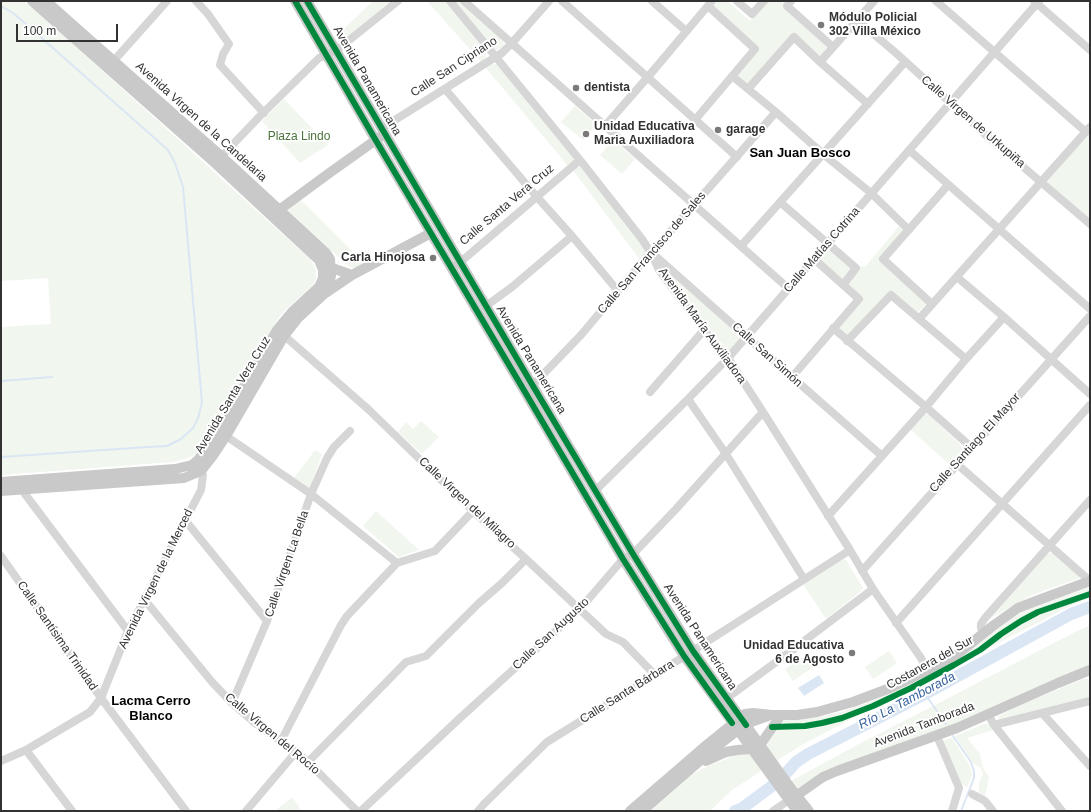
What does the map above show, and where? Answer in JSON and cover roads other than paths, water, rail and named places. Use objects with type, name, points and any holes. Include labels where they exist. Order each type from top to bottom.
[{"type":"main road","name":"Avenida Virgen de la Candelaria","points":[[32,1],[111,64]]},
{"type":"main road","name":"Avenida Virgen de la Candelaria","points":[[46,1],[111,64],[276,214],[319,260],[331,267],[352,275]]},
{"type":"main road","name":"Avenida Panamericana","points":[[295,1],[452,270],[596,490],[633,554],[693,650],[727,698],[739,724]]},
{"type":"main road","name":"Avenida Panamericana","points":[[307,1],[486,306],[529,389],[623,559],[684,656],[739,724],[793,797],[809,811]]},
{"type":"main road","name":"Calle San Cipriano","points":[[276,214],[384,131]]},
{"type":"main road","name":"Avenida Virgen de la Candelaria","points":[[276,214],[326,253],[330,259],[331,267]]},
{"type":"main road","points":[[324,294],[352,275],[431,233]]},
{"type":"main road","name":"Avenida Santa Vera Cruz","points":[[1,491],[184,478],[212,457],[226,436],[292,312],[319,287],[323,278],[323,270],[319,260]]},
{"type":"main road","name":"Avenida Santa Vera Cruz","points":[[198,467],[202,457],[281,333],[324,294],[330,284],[331,267]]},
{"type":"main road","name":"Avenida Santa Vera Cruz","points":[[1,482],[175,469],[192,465],[198,467]]},
{"type":"main road","points":[[630,811],[739,724],[776,715],[817,712],[834,708],[890,688],[955,656],[1018,608],[1090,581]]},
{"type":"main road","name":"Avenida Tamborada","points":[[793,797],[823,777],[837,771],[937,736],[1058,683],[1090,671]]},
{"type":"main road","points":[[695,766],[726,752],[756,747],[776,715]]},
{"type":"main road","points":[[642,811],[695,766],[739,724]]},
{"type":"main road","name":"Avenida Panamericana","points":[[793,797],[797,811]]},
{"type":"street","points":[[111,64],[167,1]]},
{"type":"street","points":[[196,1],[208,14],[229,44],[223,54],[220,65],[264,113]]},
{"type":"street","points":[[218,160],[319,58],[337,50],[398,1]]},
{"type":"street","name":"Avenida María Auxiliadora","points":[[450,1],[495,58],[580,160],[642,239],[659,270],[704,330],[728,358],[850,550],[873,589],[928,670]]},
{"type":"street","points":[[464,1],[788,288]]},
{"type":"street","name":"Calle San Cipriano","points":[[384,131],[445,89],[495,58],[512,43],[549,1]]},
{"type":"street","points":[[562,1],[737,157]]},
{"type":"street","points":[[652,1],[686,31]]},
{"type":"street","points":[[737,1],[752,14],[764,1]]},
{"type":"street","points":[[820,62],[874,1]]},
{"type":"street","points":[[919,319],[1088,130],[994,53],[936,1]]},
{"type":"street","points":[[1037,2],[1090,50]]},
{"type":"street","name":"Calle Matías Cotrina","points":[[596,490],[728,358],[1037,2]]},
{"type":"street","points":[[789,3],[833,47]]},
{"type":"street","points":[[605,126],[710,4],[755,49],[695,120]]},
{"type":"street","name":"Calle Virgen de Urkupiña","points":[[857,20],[1090,224]]},
{"type":"street","points":[[748,90],[794,37],[868,104]]},
{"type":"street","points":[[741,246],[905,62]]},
{"type":"street","points":[[732,76],[871,194],[909,230]]},
{"type":"street","points":[[445,89],[618,291]]},
{"type":"street","name":"Calle San Francisco de Sales","points":[[529,389],[581,335],[651,253],[776,112]]},
{"type":"street","points":[[909,150],[1090,309]]},
{"type":"street","name":"Calle Santa Vera Cruz","points":[[452,270],[580,160]]},
{"type":"street","points":[[932,304],[883,260],[948,185]]},
{"type":"street","points":[[780,202],[856,268],[843,284]]},
{"type":"street","points":[[486,306],[512,287],[572,236]]},
{"type":"street","name":"Calle San Simón","points":[[651,253],[882,456]]},
{"type":"street","points":[[792,377],[833,328],[859,300],[814,259]]},
{"type":"street","points":[[957,277],[1052,358],[1090,394]]},
{"type":"street","points":[[847,341],[891,295],[966,359]]},
{"type":"street","name":"Calle Santiago El Mayor","points":[[862,571],[1090,316]]},
{"type":"street","points":[[828,516],[1004,317]]},
{"type":"street","points":[[833,328],[926,407],[971,448]]},
{"type":"street","points":[[650,392],[704,330]]},
{"type":"street","name":"Calle Virgen del Milagro","points":[[281,333],[368,409],[473,511],[526,558],[606,634],[623,642],[655,675]]},
{"type":"street","points":[[688,399],[726,454],[804,579]]},
{"type":"street","points":[[896,622],[1090,405]]},
{"type":"street","name":"Calle San Augusto","points":[[361,811],[460,718],[580,609],[623,559],[633,554],[763,412]]},
{"type":"street","name":"Calle Virgen La Bella","points":[[232,703],[266,621],[311,494],[327,458],[334,447],[350,431]]},
{"type":"street","points":[[226,436],[311,494],[398,563]]},
{"type":"street","points":[[957,464],[1090,581]]},
{"type":"street","name":"Avenida Virgen de la Merced","points":[[1,760],[26,750],[90,712],[101,698],[128,631],[201,490],[203,475],[198,467]]},
{"type":"street","points":[[22,489],[128,631]]},
{"type":"street","points":[[983,634],[980,628],[985,618],[1090,500]]},
{"type":"street","points":[[281,741],[341,624],[347,616],[398,563],[435,551],[473,511]]},
{"type":"street","points":[[185,520],[266,621]]},
{"type":"street","name":"Calle Santa Bárbara","points":[[478,811],[547,742],[655,675],[850,550]]},
{"type":"street","name":"Calle Santísima Trinidad","points":[[1,556],[101,698],[186,811]]},
{"type":"street","points":[[308,762],[406,662],[426,656],[479,602],[502,583],[526,558]]},
{"type":"street","points":[[727,698],[873,589]]},
{"type":"street","name":"Calle Virgen del Rocío","points":[[144,599],[212,682],[232,703],[255,723],[308,762],[357,811]]},
{"type":"street","points":[[994,725],[1090,701]]},
{"type":"street","points":[[1042,713],[1090,766]]},
{"type":"street","points":[[988,714],[994,725],[1059,810]]},
{"type":"street","points":[[937,736],[959,788],[952,811]]},
{"type":"street","points":[[26,750],[72,811]]},
{"type":"street","points":[[246,811],[296,752]]},
{"type":"street","points":[[972,794],[985,801],[993,811]]},
{"type":"street","name":"Avenida Tamborada","points":[[772,811],[793,797]]},
{"type":"water","points":[[819,675],[824,683],[804,696],[798,688]]},
{"type":"waterway","points":[[1,6],[13,13],[27,25],[168,150],[175,163],[183,187],[202,403],[198,418],[193,428],[181,439],[167,446],[1,457]]},
{"type":"waterway","points":[[1,381],[52,377]]},
{"type":"waterway","name":"Río La Tamborada","points":[[735,811],[741,809],[780,780],[796,762],[808,754],[925,694],[1071,614],[1090,607]]},
{"type":"waterway","points":[[925,694],[946,724]]},
{"type":"waterway","points":[[953,736],[971,762],[974,771],[974,778],[961,811]]},
{"type":"place","name":"Módulo Policial 302 Villa México","points":[[821,25]]},
{"type":"place","name":"dentista","points":[[576,88]]},
{"type":"place","name":"garage","points":[[718,130]]},
{"type":"place","name":"Unidad Educativa Maria Auxiliadora","points":[[586,134]]},
{"type":"place","name":"Carla Hinojosa","points":[[433,258]]},
{"type":"place","name":"Unidad Educativa 6 de Agosto","points":[[852,653]]},
{"type":"district","name":"San Juan Bosco","points":[[800,153]]},
{"type":"district","name":"Lacma Cerro Blanco","points":[[151,708]]},
{"type":"park label","name":"Plaza Lindo","points":[[299,137]]}]
